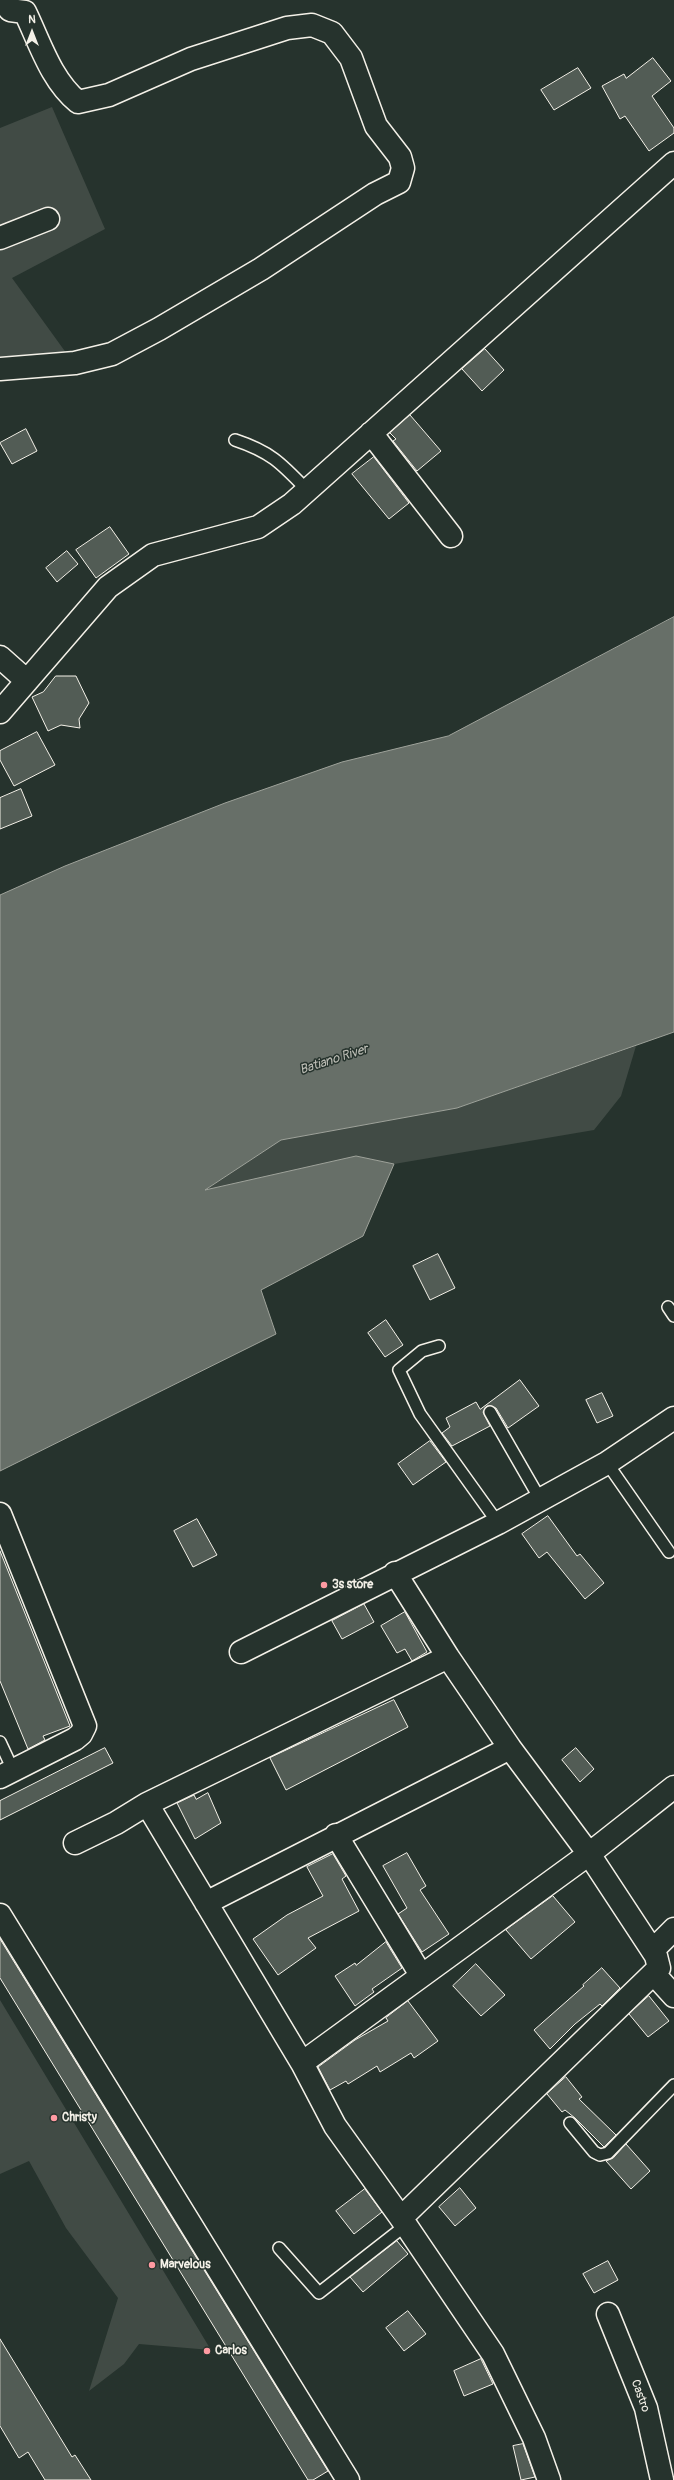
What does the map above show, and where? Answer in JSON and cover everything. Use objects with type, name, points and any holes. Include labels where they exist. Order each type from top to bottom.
[{"type":"street","points":[[0,369],[75,363],[112,354],[159,330],[261,269],[375,194],[399,182],[403,168],[400,157],[376,126],[351,58],[332,33],[312,25],[287,28],[191,59],[109,95],[78,102],[66,92],[52,70],[25,12],[10,10],[2,0]]},
{"type":"street","points":[[0,712],[108,587],[153,555],[258,527],[307,490],[674,163]]},
{"type":"street","points":[[0,238],[48,219]]},
{"type":"street","points":[[371,433],[451,536]]},
{"type":"street","points":[[0,657],[26,681]]},
{"type":"street","points":[[241,1652],[395,1573],[498,1523],[607,1463],[674,1418]]},
{"type":"street","points":[[0,1514],[85,1726],[82,1734],[75,1739],[7,1773]]},
{"type":"street","points":[[395,1573],[448,1656],[510,1748],[589,1854],[653,1950],[659,1968],[404,2221]]},
{"type":"street","points":[[75,1843],[116,1823],[147,1804],[448,1656]]},
{"type":"street","points":[[206,1903],[336,1835],[510,1748]]},
{"type":"street","points":[[302,2064],[421,1975],[589,1854],[674,1787]]},
{"type":"street","points":[[147,1804],[302,2064],[335,2126],[404,2221],[493,2354],[534,2438],[549,2480]]},
{"type":"street","points":[[336,1835],[421,1975]]},
{"type":"street","points":[[0,1915],[348,2480]]},
{"type":"street","points":[[653,1950],[674,1929]]},
{"type":"street","points":[[654,1974],[674,1996]]},
{"type":"street","name":"Castro","points":[[608,2314],[646,2408],[662,2480]]},
{"type":"lane","points":[[235,440],[261,448],[280,461],[307,490]]},
{"type":"lane","points":[[439,1346],[422,1351],[399,1370],[420,1414],[498,1523]]},
{"type":"lane","points":[[490,1412],[540,1499]]},
{"type":"lane","points":[[607,1463],[669,1552]]},
{"type":"lane","points":[[0,1742],[7,1773]]},
{"type":"lane","points":[[570,2123],[594,2152],[600,2155],[608,2153],[674,2085]]},
{"type":"lane","points":[[279,2248],[319,2293],[404,2221]]},
{"type":"shaded area","points":[[52,107],[105,229],[12,278],[72,361],[0,365],[0,128]]},
{"type":"shaded area","points":[[636,1046],[621,1096],[594,1130],[394,1164],[356,1156],[204,1191],[281,1140],[457,1108]]},
{"type":"shaded area","points":[[0,2000],[211,2350],[139,2344],[124,2364],[89,2391],[118,2298],[66,2228],[29,2161],[0,2174]]},
{"type":"water","name":"Batiano River","points":[[674,617],[674,1032],[457,1108],[281,1140],[205,1190],[356,1156],[394,1164],[363,1236],[261,1290],[276,1334],[0,1471],[0,895],[65,866],[225,803],[342,762],[448,736]]},
{"type":"building","points":[[653,58],[671,81],[652,96],[674,128],[674,133],[649,151],[625,116],[620,119],[602,86],[624,74],[626,78]]},
{"type":"building","points":[[578,68],[591,88],[554,110],[541,90]]},
{"type":"building","points":[[485,349],[504,370],[482,391],[462,369]]},
{"type":"building","points":[[410,415],[441,451],[417,471],[393,441],[396,439],[390,433]]},
{"type":"building","points":[[26,429],[37,451],[12,464],[0,443]]},
{"type":"building","points":[[374,457],[409,503],[389,519],[352,474]]},
{"type":"building","points":[[110,527],[129,554],[96,578],[76,550]]},
{"type":"building","points":[[67,551],[78,564],[57,582],[46,568]]},
{"type":"building","points":[[56,676],[76,676],[89,703],[79,719],[80,728],[61,725],[48,731],[32,697],[43,692]]},
{"type":"building","points":[[37,732],[55,765],[14,786],[0,760],[0,751]]},
{"type":"building","points":[[21,789],[32,816],[0,829],[0,798]]},
{"type":"building","points":[[438,1254],[455,1288],[430,1300],[413,1266]]},
{"type":"building","points":[[386,1320],[403,1345],[385,1357],[368,1333]]},
{"type":"building","points":[[520,1380],[539,1406],[508,1428],[496,1408],[487,1406],[483,1412],[490,1426],[452,1446],[442,1433],[450,1427],[446,1418],[476,1402],[480,1409]]},
{"type":"building","points":[[602,1393],[613,1416],[597,1423],[586,1400]]},
{"type":"building","points":[[430,1441],[446,1462],[413,1485],[398,1464]]},
{"type":"building","points":[[548,1516],[577,1556],[580,1554],[604,1583],[585,1599],[547,1552],[539,1558],[522,1534]]},
{"type":"building","points":[[197,1519],[217,1555],[193,1567],[174,1531]]},
{"type":"building","points":[[0,1551],[70,1726],[43,1736],[45,1740],[28,1749],[0,1681]]},
{"type":"building","points":[[364,1604],[374,1622],[342,1639],[332,1621]]},
{"type":"building","points":[[405,1612],[427,1652],[412,1661],[405,1649],[397,1653],[381,1626]]},
{"type":"building","points":[[394,1700],[408,1727],[286,1790],[270,1758]]},
{"type":"building","points":[[105,1748],[113,1763],[0,1820],[0,1801]]},
{"type":"building","points":[[576,1748],[594,1769],[580,1782],[562,1760]]},
{"type":"building","points":[[208,1793],[221,1823],[195,1839],[177,1803],[194,1795],[196,1799]]},
{"type":"building","points":[[407,1853],[426,1886],[420,1890],[449,1934],[422,1952],[398,1914],[407,1908],[383,1866]]},
{"type":"building","points":[[333,1854],[346,1876],[342,1879],[359,1911],[308,1938],[316,1948],[278,1975],[253,1939],[287,1915],[323,1896],[307,1867]]},
{"type":"building","points":[[553,1896],[575,1922],[531,1959],[506,1930]]},
{"type":"building","points":[[0,1939],[328,2471],[313,2480],[308,2480],[0,1978]]},
{"type":"building","points":[[386,1942],[402,1968],[372,1989],[374,1992],[355,2006],[335,1976],[355,1963],[356,1965]]},
{"type":"building","points":[[476,1964],[505,1995],[481,2016],[453,1986]]},
{"type":"building","points":[[602,1968],[620,1988],[602,2006],[600,2004],[575,2024],[550,2049],[534,2030]]},
{"type":"building","points":[[649,1996],[669,2021],[648,2037],[629,2014]]},
{"type":"building","points":[[408,2001],[438,2041],[414,2058],[411,2053],[380,2072],[377,2066],[348,2084],[346,2081],[330,2090],[318,2067],[355,2040],[388,2021],[386,2018]]},
{"type":"building","points":[[566,2077],[582,2097],[579,2099],[616,2135],[604,2147],[575,2118],[565,2110],[562,2112],[547,2094]]},
{"type":"building","points":[[626,2144],[650,2171],[631,2189],[606,2161],[613,2158]]},
{"type":"building","points":[[460,2188],[476,2208],[455,2226],[439,2207]]},
{"type":"building","points":[[365,2189],[382,2212],[354,2234],[336,2211]]},
{"type":"building","points":[[397,2241],[408,2254],[363,2292],[350,2277]]},
{"type":"building","points":[[608,2261],[618,2280],[594,2293],[583,2274]]},
{"type":"building","points":[[408,2311],[426,2334],[404,2351],[386,2328]]},
{"type":"building","points":[[0,2339],[72,2457],[75,2455],[91,2480],[45,2480],[28,2452],[19,2458],[0,2426]]},
{"type":"building","points":[[481,2359],[493,2384],[464,2396],[454,2371]]},
{"type":"building","points":[[523,2444],[535,2477],[521,2480],[513,2446]]},
{"type":"place","name":"3s store","points":[[324,1585]]},
{"type":"place","name":"Christy","points":[[54,2118]]},
{"type":"place","name":"Marvelous","points":[[152,2265]]},
{"type":"place","name":"Carlos","points":[[207,2351]]}]
